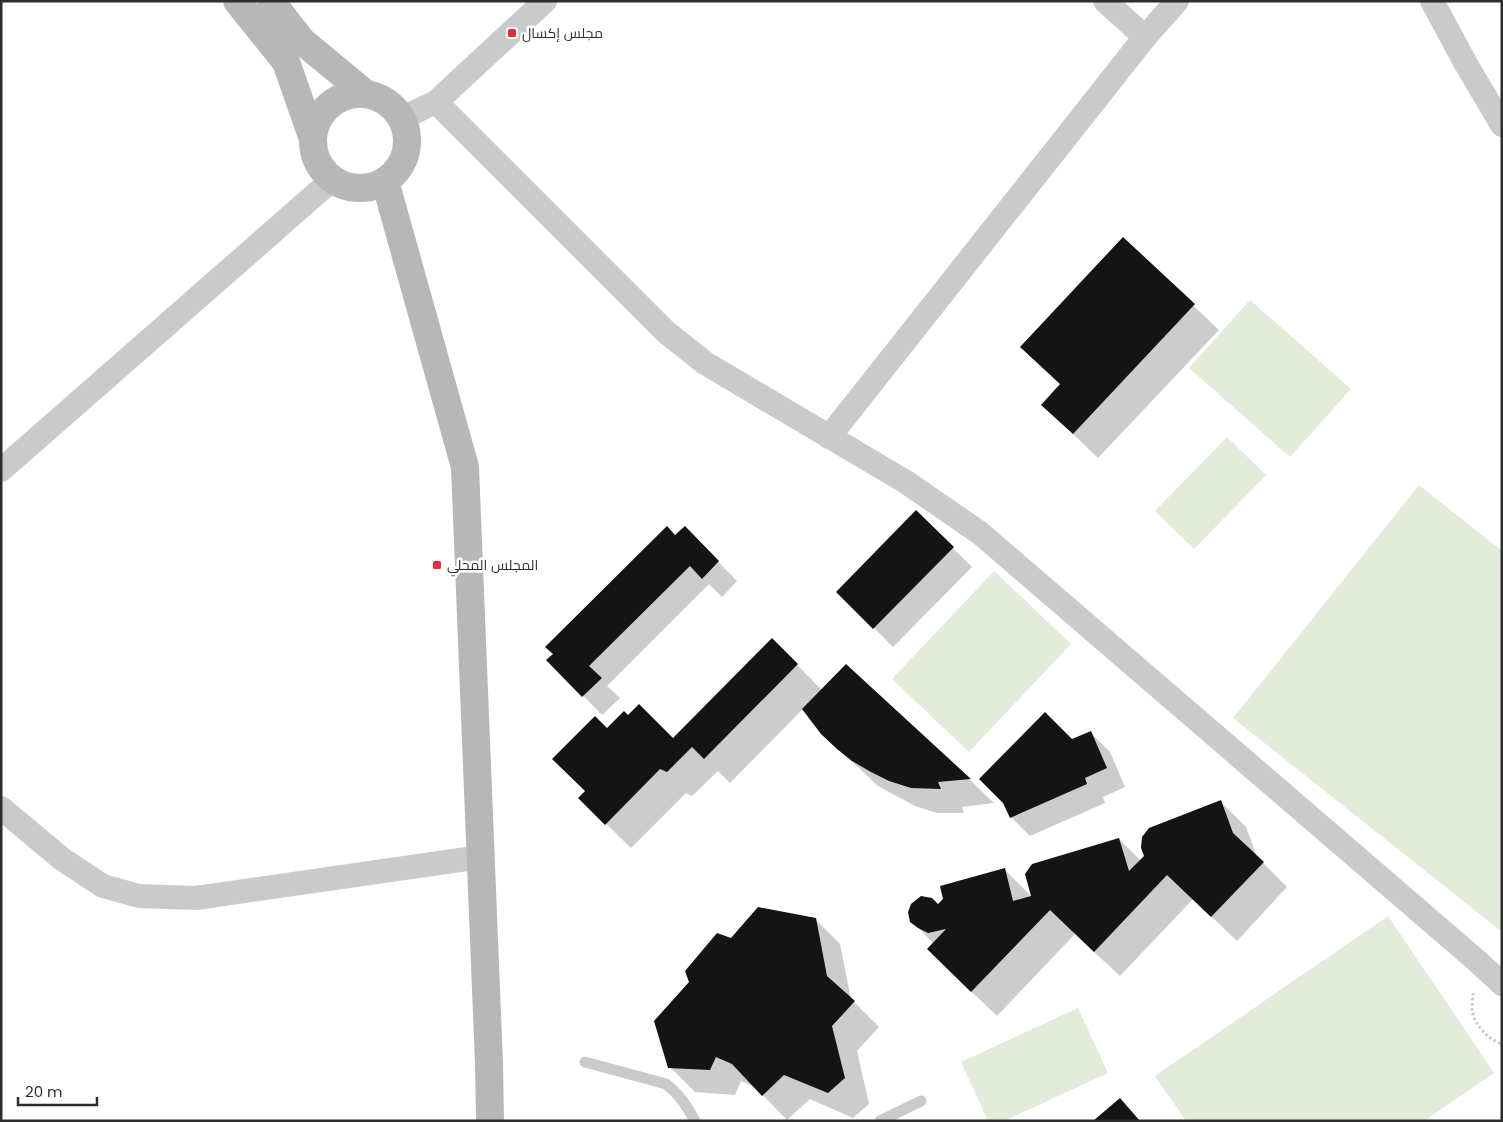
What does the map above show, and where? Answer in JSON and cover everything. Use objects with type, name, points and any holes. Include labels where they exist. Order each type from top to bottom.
[{"type":"main road","points":[[238,1],[286,62],[313,139],[315,154],[322,168],[333,179],[345,186],[359,188],[372,186],[384,181],[396,172],[404,160],[407,146],[402,118],[393,106],[380,98],[366,94],[351,94],[337,100],[325,110],[316,123],[313,139]]},
{"type":"main road","points":[[271,1],[302,41],[366,94]]},
{"type":"main road","points":[[384,181],[465,467],[490,1121]]},
{"type":"street","points":[[402,118],[436,102],[545,1]]},
{"type":"street","points":[[1105,1],[1145,37]]},
{"type":"street","points":[[828,437],[1145,37],[1176,1]]},
{"type":"street","points":[[1432,1],[1502,125]]},
{"type":"street","points":[[436,102],[666,332],[705,363],[906,482],[980,533],[1502,984]]},
{"type":"street","points":[[1,470],[333,179]]},
{"type":"street","points":[[3,813],[62,860],[103,886],[138,896],[196,898],[481,857]]},
{"type":"lane","points":[[585,1062],[666,1084],[676,1092],[695,1121]]},
{"type":"lane","points":[[880,1121],[921,1101]]},
{"type":"path","points":[[1476,960],[1472,1010],[1481,1031],[1502,1044]]},
{"type":"green space","points":[[1250,300],[1351,389],[1290,457],[1189,368]]},
{"type":"green space","points":[[1227,437],[1266,475],[1194,549],[1155,511]]},
{"type":"green space","points":[[1419,485],[1502,551],[1502,932],[1233,718]]},
{"type":"green space","points":[[994,571],[1071,644],[969,752],[892,679]]},
{"type":"green space","points":[[1388,916],[1494,1073],[1424,1121],[1186,1121],[1155,1076]]},
{"type":"green space","points":[[1078,1008],[1108,1073],[1004,1121],[988,1121],[961,1062]]},
{"type":"building","points":[[1123,237],[1195,304],[1073,434],[1041,405],[1060,384],[1020,347]]},
{"type":"building","points":[[916,510],[954,547],[873,629],[836,592]]},
{"type":"building","points":[[667,526],[675,535],[685,526],[719,561],[702,579],[690,566],[589,666],[602,678],[582,697],[546,660],[553,654],[545,647]]},
{"type":"building","points":[[772,638],[798,664],[704,759],[692,747],[667,772],[660,769],[605,825],[578,798],[585,791],[552,759],[595,716],[607,728],[624,711],[628,715],[639,704],[673,738]]},
{"type":"building","points":[[846,664],[971,779],[938,782],[941,789],[911,788],[889,781],[871,772],[852,761],[837,749],[821,734],[802,709]]},
{"type":"building","points":[[1045,712],[1072,739],[1091,731],[1107,768],[1085,778],[1087,784],[1010,818],[1003,803],[979,779]]},
{"type":"building","points":[[1221,800],[1233,833],[1264,862],[1211,917],[1167,875],[1094,952],[1050,910],[971,992],[927,949],[946,929],[928,933],[910,922],[908,912],[911,904],[921,896],[932,898],[938,904],[943,899],[940,886],[1005,868],[1013,901],[1031,896],[1025,874],[1032,864],[1119,838],[1129,871],[1144,856],[1141,848],[1142,837],[1149,828]]},
{"type":"building","points":[[758,907],[816,918],[827,976],[855,1001],[832,1026],[845,1078],[828,1093],[784,1075],[762,1096],[732,1064],[716,1057],[710,1070],[668,1068],[654,1021],[689,982],[685,971],[717,933],[731,938]]},
{"type":"building","points":[[1120,1098],[1140,1121],[1093,1121]]},
{"type":"place","name":"مجلس إكسال","points":[[512,33]]},
{"type":"place","name":"المجلس المحلي","points":[[437,565]]}]
